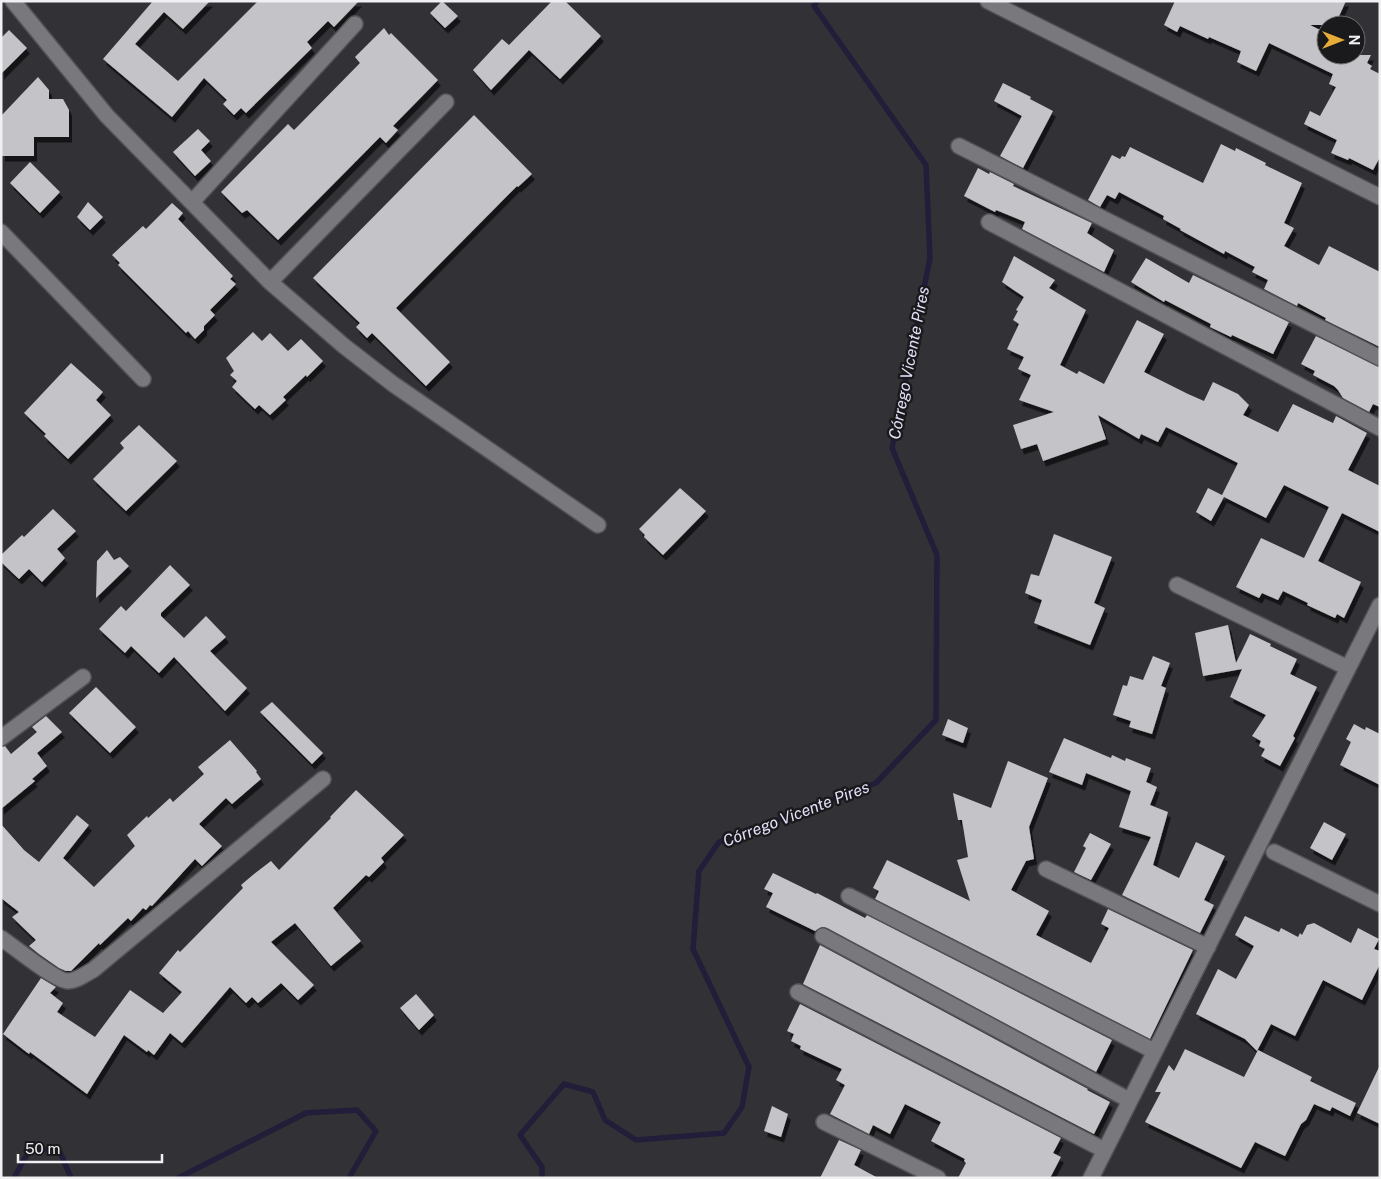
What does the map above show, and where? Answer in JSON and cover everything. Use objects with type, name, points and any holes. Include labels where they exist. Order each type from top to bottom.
[{"type":"street","points":[[13,1],[107,116],[270,282],[344,346],[394,384],[598,524]]},
{"type":"street","points":[[988,1],[1380,197]]},
{"type":"street","points":[[192,202],[355,24]]},
{"type":"street","points":[[270,282],[446,102]]},
{"type":"street","points":[[960,146],[1380,358]]},
{"type":"street","points":[[989,222],[1380,428]]},
{"type":"street","points":[[1,232],[143,379]]},
{"type":"street","points":[[1177,585],[1348,668]]},
{"type":"street","points":[[1090,1178],[1380,606]]},
{"type":"street","points":[[1,738],[83,677]]},
{"type":"street","points":[[1,938],[55,977],[69,982],[78,978],[93,970],[323,779]]},
{"type":"street","points":[[1274,852],[1380,904]]},
{"type":"street","points":[[1046,869],[1208,947]]},
{"type":"street","points":[[849,896],[1154,1051]]},
{"type":"street","points":[[823,936],[1129,1100]]},
{"type":"street","points":[[798,992],[1104,1150]]},
{"type":"street","points":[[824,1122],[938,1178]]},
{"type":"building","points":[[153,1],[210,1],[183,29],[164,12],[135,44],[178,81],[258,1],[359,1],[334,27],[328,21],[307,42],[312,48],[246,113],[241,108],[234,115],[223,104],[227,100],[204,78],[172,117],[103,59]]},
{"type":"building","points":[[442,1],[458,16],[445,28],[430,13]]},
{"type":"building","points":[[552,1],[565,1],[601,36],[560,79],[529,50],[491,90],[473,70],[502,39],[509,45]]},
{"type":"building","points":[[1175,1],[1346,1],[1340,15],[1316,15],[1316,25],[1310,25],[1316,28],[1316,65],[1366,65],[1366,55],[1371,55],[1367,63],[1372,66],[1370,69],[1380,74],[1380,157],[1373,170],[1349,158],[1348,160],[1331,153],[1337,140],[1304,124],[1310,111],[1320,116],[1336,87],[1329,84],[1333,74],[1269,43],[1256,71],[1237,62],[1241,51],[1180,26],[1177,32],[1164,25]]},
{"type":"building","points":[[384,28],[389,35],[391,33],[438,80],[393,126],[398,130],[386,143],[380,137],[278,240],[247,210],[242,213],[221,192],[288,124],[294,130],[302,122],[360,63],[355,57]]},
{"type":"building","points":[[9,30],[27,48],[1,74],[1,38]]},
{"type":"building","points":[[38,77],[49,90],[49,99],[63,99],[69,110],[69,137],[34,137],[34,156],[2,156],[1,116]]},
{"type":"building","points":[[1003,83],[1053,111],[1023,168],[1000,156],[1022,116],[994,101]]},
{"type":"building","points":[[474,115],[532,174],[517,186],[396,308],[450,362],[426,386],[372,333],[367,338],[356,327],[360,323],[313,278]]},
{"type":"building","points":[[198,129],[210,141],[201,150],[211,161],[195,176],[173,152]]},
{"type":"building","points":[[1221,144],[1235,151],[1236,148],[1302,183],[1284,223],[1294,228],[1284,246],[1319,265],[1329,246],[1380,272],[1380,347],[1325,320],[1326,318],[1298,303],[1297,306],[1264,289],[1268,280],[1252,272],[1255,267],[1225,251],[1224,254],[1180,230],[1163,219],[1164,216],[1119,192],[1115,199],[1107,195],[1100,207],[1088,200],[1112,155],[1120,159],[1122,156],[1125,157],[1130,147],[1203,183]]},
{"type":"building","points":[[30,162],[60,192],[40,213],[10,183]]},
{"type":"building","points":[[978,168],[989,174],[990,172],[1014,184],[1013,186],[1092,223],[1087,233],[1114,250],[1104,272],[1022,229],[1025,222],[996,210],[995,212],[964,196]]},
{"type":"building","points":[[88,202],[103,217],[90,230],[77,217]]},
{"type":"building","points":[[172,203],[183,213],[178,219],[233,276],[230,279],[236,284],[210,310],[215,315],[195,339],[188,331],[186,333],[118,265],[120,263],[112,255],[143,226],[146,229]]},
{"type":"building","points":[[1014,256],[1055,280],[1049,288],[1086,310],[1060,365],[1077,374],[1079,371],[1104,384],[1137,320],[1164,334],[1144,372],[1188,394],[1204,401],[1213,382],[1238,394],[1249,405],[1243,415],[1278,432],[1293,404],[1333,423],[1336,416],[1367,433],[1348,470],[1380,486],[1380,532],[1342,513],[1318,561],[1361,582],[1344,618],[1337,614],[1335,618],[1283,591],[1278,600],[1262,593],[1259,598],[1236,587],[1261,538],[1304,558],[1329,507],[1284,485],[1266,518],[1224,497],[1211,521],[1196,512],[1208,488],[1222,495],[1238,463],[1166,427],[1158,442],[1141,434],[1139,439],[1098,415],[1106,439],[1043,461],[1037,444],[1021,449],[1013,425],[1054,412],[1019,400],[1031,375],[1018,369],[1024,357],[1007,349],[1019,324],[1013,320],[1018,311],[1016,310],[1024,297],[1002,282]]},
{"type":"building","points":[[1146,258],[1189,283],[1193,275],[1289,322],[1273,354],[1210,327],[1211,324],[1165,300],[1164,302],[1131,282]]},
{"type":"building","points":[[253,332],[262,341],[270,333],[288,351],[301,339],[323,361],[283,397],[286,400],[270,415],[259,405],[255,409],[232,387],[237,381],[230,375],[234,371],[226,358]]},
{"type":"building","points":[[1316,336],[1380,367],[1380,407],[1373,404],[1369,412],[1343,398],[1334,386],[1313,375],[1315,371],[1301,364]]},
{"type":"building","points":[[71,363],[103,392],[96,400],[111,415],[68,459],[24,413]]},
{"type":"building","points":[[139,425],[177,461],[126,511],[93,479],[124,448],[120,443]]},
{"type":"building","points":[[680,488],[706,511],[663,555],[644,537],[645,535],[639,529]]},
{"type":"building","points":[[53,509],[76,531],[57,549],[65,558],[42,582],[29,569],[19,579],[1,562],[1,555],[22,535],[24,537]]},
{"type":"building","points":[[1054,534],[1112,557],[1094,603],[1105,608],[1090,645],[1034,623],[1042,600],[1025,593],[1031,574],[1039,576]]},
{"type":"building","points":[[107,550],[114,560],[120,557],[129,566],[96,598],[97,561]]},
{"type":"building","points":[[170,565],[190,585],[161,613],[161,616],[184,638],[206,616],[226,637],[210,651],[247,688],[225,711],[174,657],[159,673],[131,646],[125,653],[99,629],[121,606],[126,611]]},
{"type":"building","points":[[1228,625],[1236,663],[1250,634],[1297,659],[1290,674],[1317,687],[1293,736],[1295,738],[1280,766],[1261,756],[1265,749],[1259,746],[1261,741],[1252,736],[1266,715],[1230,697],[1242,669],[1203,676],[1195,633]]},
{"type":"building","points":[[1153,656],[1170,663],[1161,686],[1166,688],[1152,734],[1129,727],[1131,721],[1113,715],[1123,685],[1127,686],[1130,676],[1143,680]]},
{"type":"building","points":[[96,687],[136,727],[110,753],[69,713]]},
{"type":"building","points":[[272,702],[323,753],[312,764],[260,712]]},
{"type":"building","points":[[46,716],[62,732],[37,753],[47,766],[32,779],[35,781],[1,809],[1,747],[5,746],[11,754],[37,732],[32,727]]},
{"type":"building","points":[[948,719],[968,728],[963,743],[942,735]]},
{"type":"building","points":[[1354,724],[1365,730],[1366,727],[1380,734],[1380,785],[1340,765],[1351,742],[1346,739]]},
{"type":"building","points":[[1064,738],[1111,758],[1112,755],[1125,761],[1126,758],[1151,768],[1146,782],[1157,787],[1150,805],[1168,812],[1153,865],[1179,878],[1196,842],[1225,856],[1204,900],[1214,905],[1200,933],[1122,895],[1151,837],[1119,827],[1131,791],[1086,773],[1082,785],[1049,772]]},
{"type":"building","points":[[230,740],[257,771],[261,779],[232,804],[226,798],[199,824],[222,846],[202,866],[195,859],[152,906],[150,905],[146,910],[143,908],[131,921],[128,918],[71,971],[59,968],[29,946],[36,940],[12,917],[19,912],[1,898],[1,824],[24,850],[39,862],[77,815],[89,825],[63,858],[94,887],[135,846],[127,835],[170,798],[173,802],[204,774],[198,767]]},
{"type":"building","points":[[1008,761],[1048,778],[1029,827],[1034,859],[1026,861],[1011,890],[1049,911],[1036,935],[1091,963],[1109,928],[1101,924],[1108,909],[1193,950],[1150,1039],[875,899],[879,891],[873,888],[887,860],[970,901],[957,860],[968,857],[962,820],[958,820],[953,793],[991,808]]},
{"type":"building","points":[[356,790],[404,835],[381,858],[384,862],[369,877],[366,875],[333,908],[361,941],[331,966],[295,923],[271,942],[314,985],[298,1000],[281,983],[258,1003],[252,997],[246,1003],[230,987],[182,1043],[170,1033],[154,1055],[124,1035],[87,1094],[3,1034],[41,978],[56,987],[50,993],[63,1003],[57,1012],[95,1037],[130,990],[163,1013],[182,992],[159,973],[178,950],[180,952],[243,888],[241,885],[254,874],[271,861],[279,870]]},
{"type":"building","points":[[1324,822],[1346,834],[1332,860],[1310,848]]},
{"type":"building","points":[[1090,833],[1111,844],[1091,880],[1074,872],[1086,848],[1083,846]]},
{"type":"building","points":[[773,873],[865,918],[867,915],[1112,1040],[1096,1072],[827,928],[822,927],[815,931],[766,907],[773,893],[764,889]]},
{"type":"building","points":[[1245,916],[1279,932],[1281,928],[1298,937],[1300,933],[1302,935],[1307,925],[1314,923],[1351,943],[1358,928],[1379,939],[1374,949],[1380,951],[1380,964],[1362,1000],[1323,980],[1295,1036],[1271,1024],[1257,1051],[1245,1039],[1196,1014],[1218,969],[1236,979],[1254,946],[1235,935]]},
{"type":"building","points":[[820,945],[1110,1102],[1094,1134],[803,984]]},
{"type":"building","points":[[416,994],[434,1015],[419,1030],[400,1008]]},
{"type":"building","points":[[800,1004],[1061,1138],[1053,1153],[1061,1157],[1050,1178],[958,1178],[966,1163],[965,1159],[931,1141],[941,1122],[905,1104],[890,1134],[873,1125],[869,1134],[830,1114],[845,1085],[836,1080],[842,1069],[800,1049],[801,1046],[791,1041],[794,1034],[787,1031]]},
{"type":"building","points":[[1185,1049],[1244,1077],[1258,1050],[1312,1077],[1310,1081],[1356,1103],[1350,1116],[1332,1107],[1330,1111],[1314,1104],[1306,1120],[1301,1124],[1285,1156],[1255,1142],[1241,1168],[1145,1122],[1161,1092],[1155,1092],[1169,1065],[1174,1071]]},
{"type":"building","points":[[1380,1065],[1380,1124],[1357,1113]]},
{"type":"building","points":[[772,1106],[788,1114],[781,1137],[764,1131]]},
{"type":"building","points":[[839,1140],[861,1150],[854,1165],[878,1178],[820,1178]]},
{"type":"waterway","name":"Córrego Vicente Pires","points":[[542,1178],[542,1167],[520,1135],[564,1084],[593,1092],[605,1120],[636,1140],[724,1133],[742,1107],[749,1067],[693,949],[699,871],[719,842],[876,783],[936,720],[937,555],[892,448],[930,258],[926,165],[814,6],[817,1]]},
{"type":"waterway","name":"Córrego Vicente Pires","points":[[178,1178],[306,1113],[357,1110],[376,1131],[349,1178]]},
{"type":"waterway","name":"Córrego Vicente Pires","points":[[14,1178],[31,1147],[60,1152],[71,1178]]}]
